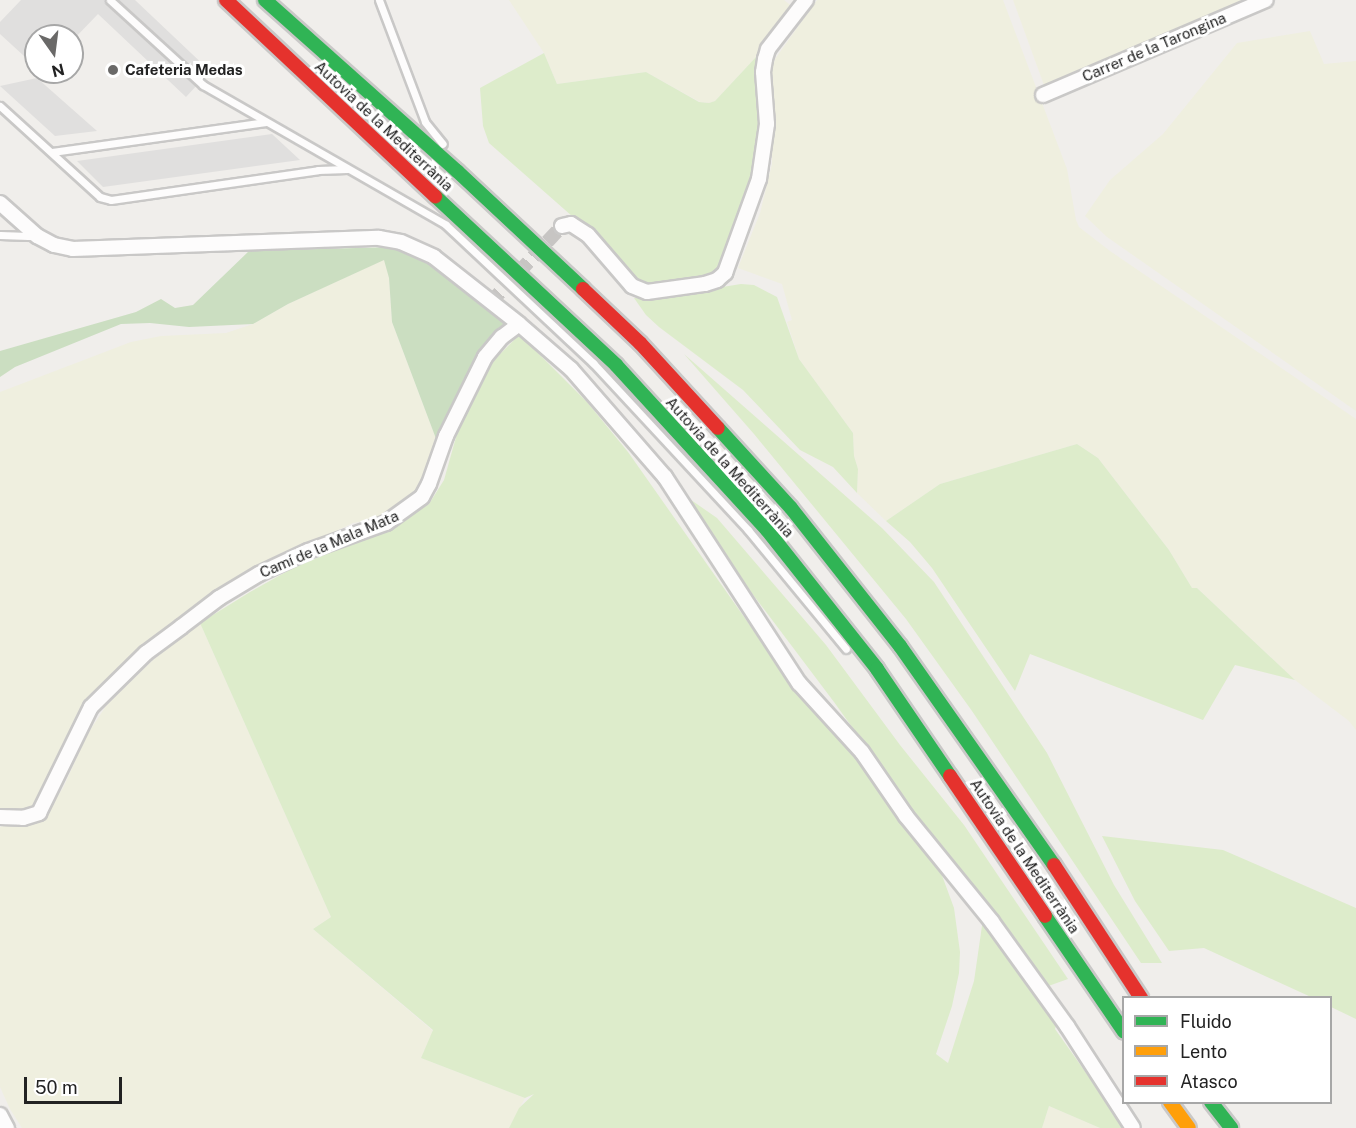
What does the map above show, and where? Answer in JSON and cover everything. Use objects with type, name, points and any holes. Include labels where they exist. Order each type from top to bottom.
[{"type":"highway","name":"Autovia de la Mediterrània","points":[[226,0],[616,365],[766,530],[877,669],[966,796],[1122,1029]]},
{"type":"highway","name":"Autovia de la Mediterrània","points":[[265,0],[457,171],[640,343],[813,535],[907,656],[1060,873],[1140,996]]},
{"type":"highway","points":[[1171,1104],[1189,1128]]},
{"type":"highway","points":[[1213,1104],[1231,1128]]},
{"type":"street","points":[[562,226],[571,225],[588,235],[633,286],[647,292],[705,284],[717,280],[725,273],[759,179],[767,124],[763,72],[765,59],[768,49],[806,0]]},
{"type":"street","name":"Carrer de la Tarongina","points":[[1043,95],[1266,0]]},
{"type":"street","points":[[0,203],[37,236],[54,245],[93,250],[380,238],[401,242],[434,257],[519,324],[571,369],[665,477],[799,683],[862,752],[906,816],[992,922],[1067,1026],[1133,1128]]},
{"type":"street","name":"Camí de la Mala Mata","points":[[1,816],[23,818],[39,813],[91,706],[146,653],[190,620],[259,574],[308,551],[386,523],[422,497],[446,436],[484,357],[502,337],[519,324]]},
{"type":"street","points":[[0,1115],[7,1128]]},
{"type":"lane","points":[[110,0],[203,85],[446,225],[593,363],[748,530],[851,655]]},
{"type":"lane","points":[[380,0],[425,122],[444,146],[567,274]]},
{"type":"lane","points":[[0,106],[100,197],[111,200],[318,170],[349,170]]},
{"type":"lane","points":[[52,152],[267,122]]},
{"type":"lane","points":[[0,235],[37,236]]},
{"type":"lane","points":[[887,699],[966,796]]},
{"type":"green space","points":[[509,0],[784,0],[794,8],[756,57],[715,101],[709,103],[700,102],[646,72],[557,84],[544,53]]},
{"type":"green space","points":[[817,0],[1003,0],[1067,169],[1079,227],[1110,251],[1356,419],[1356,730],[1349,721],[1295,680],[1197,588],[1192,588],[1169,550],[1098,458],[1077,444],[940,484],[886,521],[857,493],[858,469],[854,456],[853,433],[799,359],[787,322],[792,320],[782,284],[738,268],[760,213],[772,164],[771,71],[775,59]]},
{"type":"green space","points":[[1013,0],[1249,0],[1045,88]]},
{"type":"green space","points":[[1310,31],[1324,64],[1356,61],[1356,411],[1107,237],[1085,216],[1110,180],[1163,134],[1237,43]]},
{"type":"green space","points":[[544,53],[557,84],[646,72],[699,102],[709,103],[715,101],[756,57],[759,142],[752,183],[720,267],[714,273],[650,284],[630,277],[581,224],[489,143],[483,126],[480,88]]},
{"type":"green space","points":[[394,247],[431,258],[503,323],[503,333],[438,444],[392,322],[389,278],[384,260],[288,304],[253,324],[189,327],[150,323],[121,324],[15,367],[0,377],[0,351],[136,312],[161,299],[175,308],[193,305],[249,251]]},
{"type":"green space","points":[[385,259],[389,278],[392,322],[438,444],[425,479],[416,494],[379,519],[353,523],[289,553],[126,665],[85,705],[34,811],[10,813],[0,810],[0,392],[131,342],[161,336],[226,333],[253,324],[288,304]]},
{"type":"green space","points":[[741,284],[754,285],[777,297],[799,359],[853,433],[854,456],[858,469],[857,493],[833,467],[800,450],[743,390],[659,327],[646,315],[634,298],[654,298]]},
{"type":"green space","points":[[522,332],[538,353],[587,402],[628,452],[773,658],[873,777],[928,849],[940,870],[954,908],[960,952],[959,973],[952,1006],[936,1054],[948,1063],[974,981],[983,919],[1057,1023],[1055,1029],[1125,1128],[1100,1128],[1049,1106],[1042,1128],[509,1128],[519,1108],[534,1094],[525,1098],[421,1058],[433,1030],[313,929],[331,917],[200,623],[293,568],[391,527],[429,504],[444,480],[460,423],[476,388],[495,359]]},
{"type":"green space","points":[[684,354],[882,528],[934,582],[1047,753],[1114,885],[1162,963],[1141,963],[972,711],[906,619],[754,434]]},
{"type":"green space","points":[[1077,444],[1098,458],[1169,550],[1192,588],[1197,588],[1295,680],[1235,665],[1203,720],[1030,654],[1015,691],[932,568],[910,542],[886,521],[940,484]]},
{"type":"green space","points":[[671,486],[717,518],[826,645],[900,745],[964,825],[1068,979],[1040,989],[834,702]]},
{"type":"green space","points":[[200,623],[331,917],[313,929],[433,1031],[421,1058],[525,1098],[509,1128],[22,1128],[10,1109],[0,1087],[0,827],[46,813],[63,788],[87,735],[106,706],[153,660]]},
{"type":"green space","points":[[1102,836],[1223,850],[1356,908],[1356,1019],[1332,1007],[1332,996],[1309,996],[1204,948],[1169,951],[1135,901]]},
{"type":"green space","points":[[1049,1106],[1100,1128],[1042,1128]]},
{"type":"shaded area","points":[[21,0],[135,0],[210,71],[186,97],[98,14],[84,29],[84,24],[24,24],[24,56],[0,34],[0,22]]},
{"type":"shaded area","points":[[24,81],[24,84],[44,84],[97,131],[55,136],[0,86]]},
{"type":"shaded area","points":[[272,134],[300,160],[103,187],[77,161]]},
{"type":"tunnel","points":[[490,303],[562,226]]},
{"type":"traffic: fast","points":[[265,0],[457,171],[583,289]]},
{"type":"traffic: fast","points":[[435,196],[616,365],[767,530],[877,669],[950,776]]},
{"type":"traffic: fast","points":[[718,428],[791,508],[900,646],[1054,865]]},
{"type":"traffic: fast","points":[[1045,916],[1122,1029]]},
{"type":"traffic: fast","points":[[1213,1104],[1231,1128]]},
{"type":"traffic: slow","points":[[1171,1104],[1189,1128]]},
{"type":"traffic: jam","points":[[226,0],[435,196]]},
{"type":"traffic: jam","points":[[583,289],[640,343],[718,428]]},
{"type":"traffic: jam","points":[[950,776],[1045,916]]},
{"type":"traffic: jam","points":[[1054,865],[1140,996]]},
{"type":"place","name":"Cafeteria Medas","points":[[113,70]]}]
